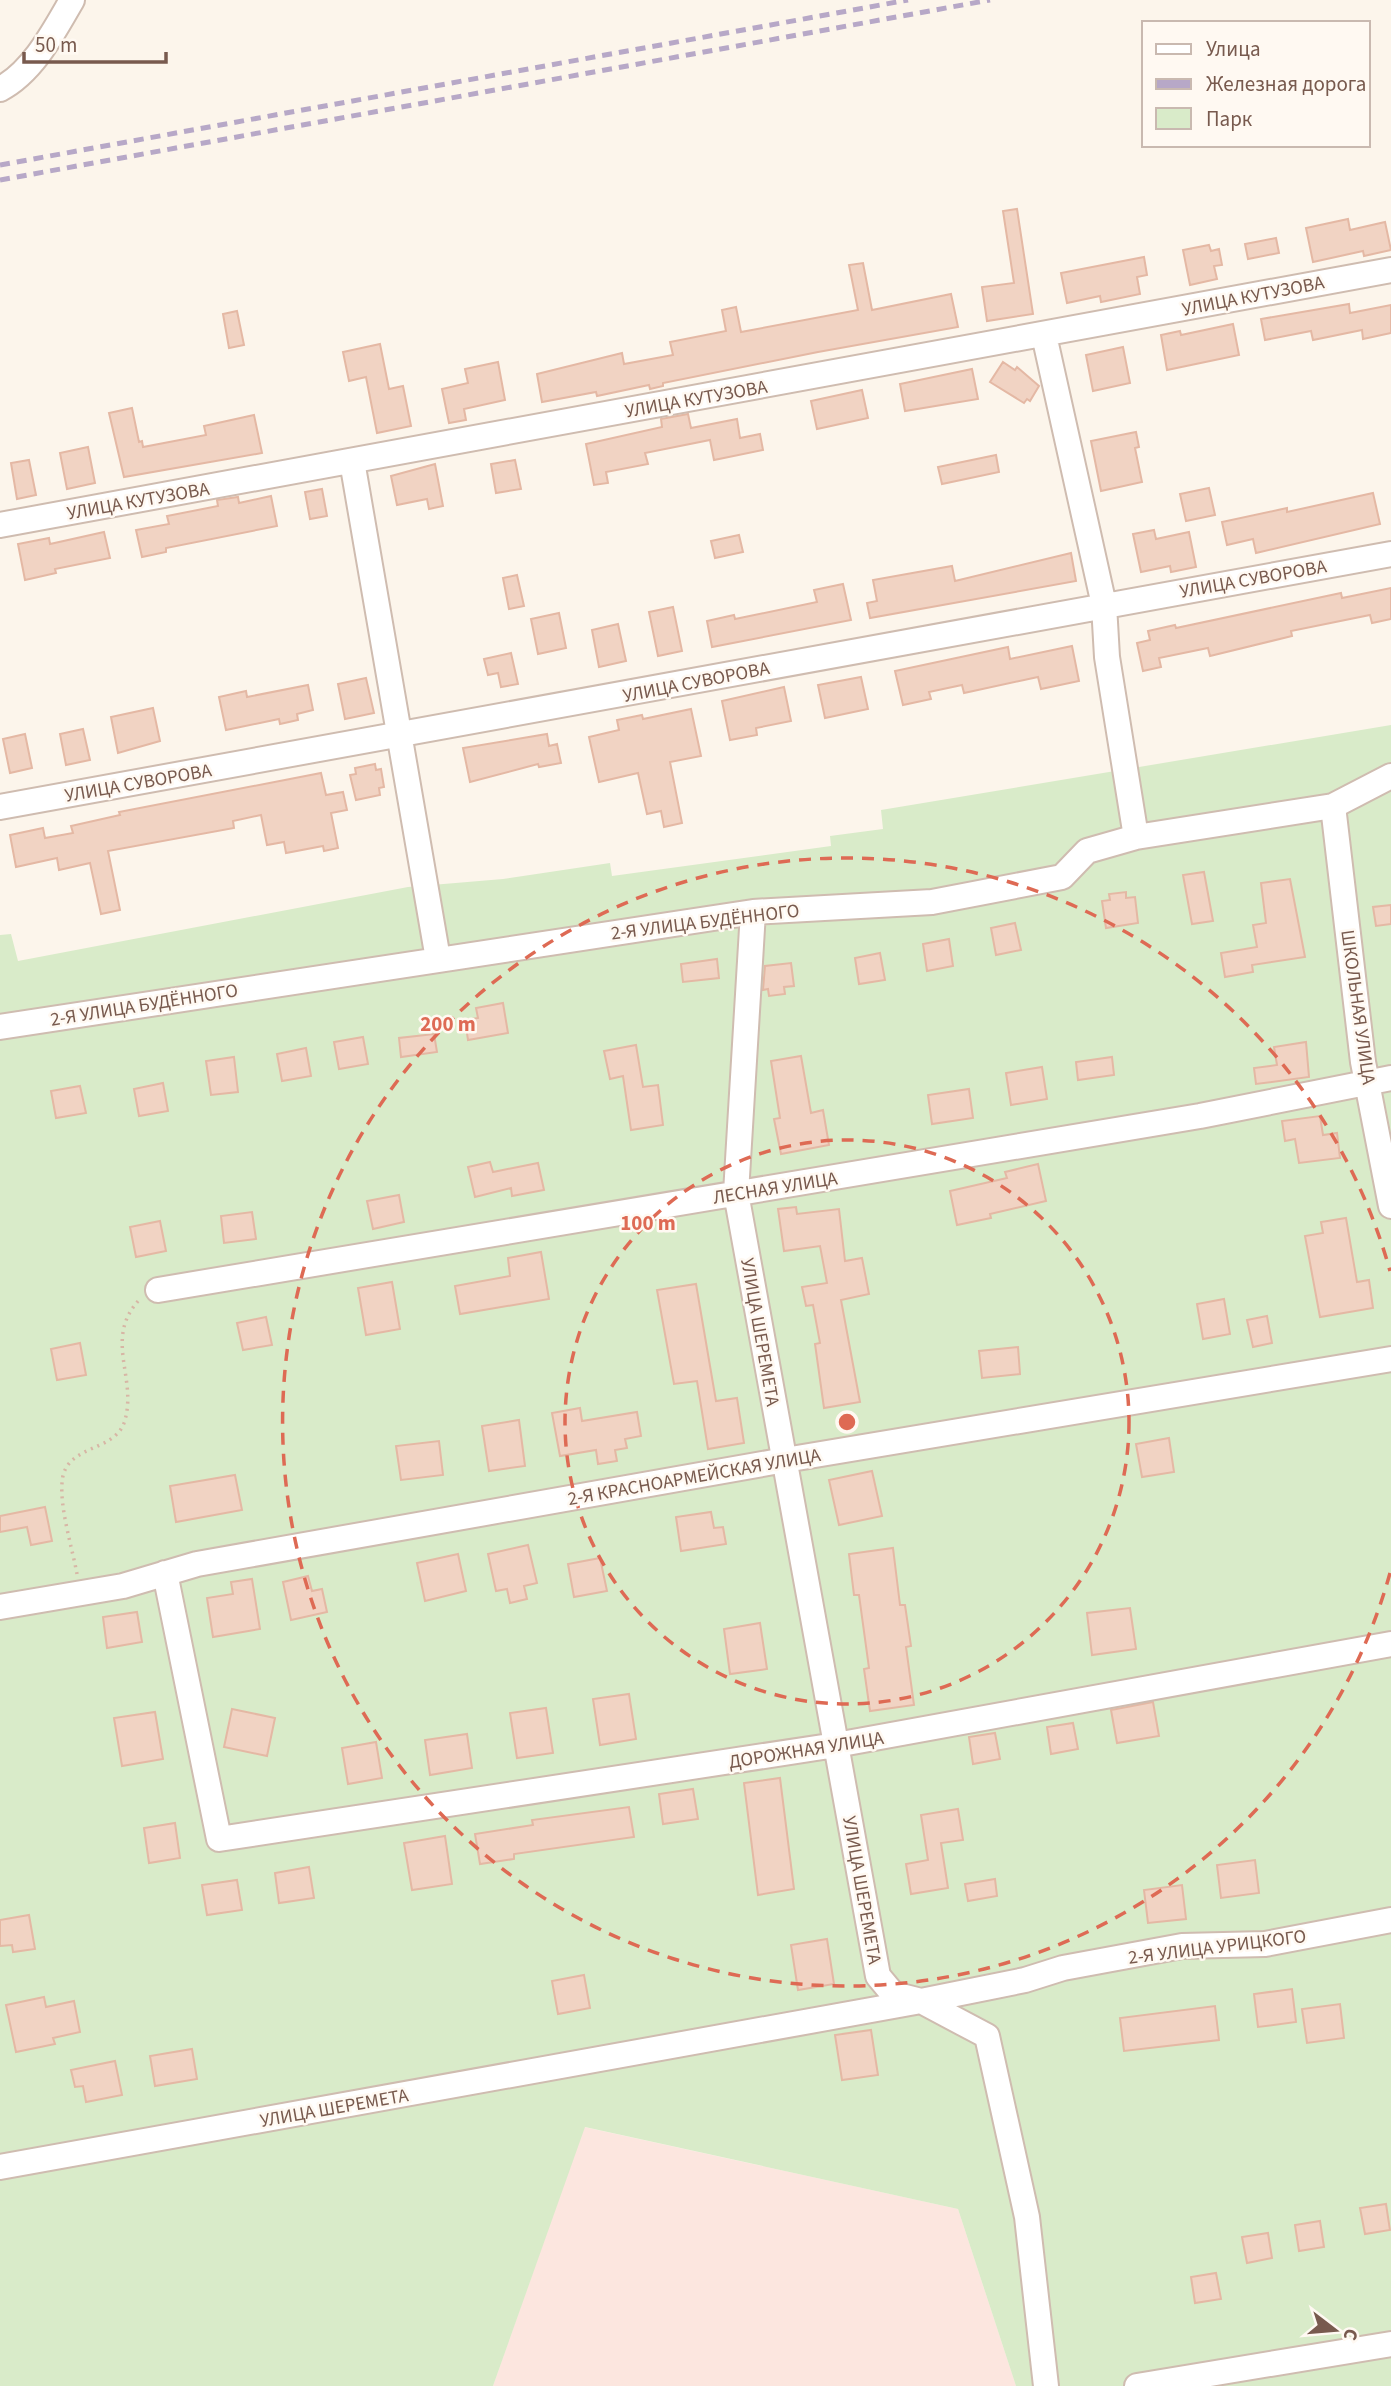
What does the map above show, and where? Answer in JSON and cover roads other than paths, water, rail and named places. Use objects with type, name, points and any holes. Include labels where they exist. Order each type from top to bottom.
[{"type":"street","points":[[0,89],[15,81],[43,47],[72,0]]},
{"type":"street","name":"УЛИЦА КУТУЗОВА","points":[[0,525],[1391,270]]},
{"type":"street","points":[[1044,335],[1104,605],[1107,657],[1136,837]]},
{"type":"street","points":[[352,461],[397,736],[438,959]]},
{"type":"street","name":"УЛИЦА СУВОРОВА","points":[[0,807],[1391,554]]},
{"type":"street","name":"2-Я УЛИЦА БУДЁННОГО","points":[[0,1027],[753,912],[932,902],[1062,877],[1087,851],[1136,837],[1333,806],[1391,776]]},
{"type":"street","name":"ШКОЛЬНАЯ УЛИЦА","points":[[1333,806],[1363,1062],[1380,1079],[1391,1206]]},
{"type":"street","name":"УЛИЦА ШЕРЕМЕТА","points":[[753,912],[736,1193],[878,1976],[893,1994],[921,2001]]},
{"type":"street","name":"ЛЕСНАЯ УЛИЦА","points":[[158,1290],[1200,1116],[1380,1079]]},
{"type":"street","name":"2-Я КРАСНОАРМЕЙСКАЯ УЛИЦА","points":[[0,1606],[123,1586],[197,1564],[785,1460],[1391,1359]]},
{"type":"street","name":"ДОРОЖНАЯ УЛИЦА","points":[[165,1573],[219,1839],[836,1745],[1391,1644]]},
{"type":"street","name":"2-Я УЛИЦА УРИЦКОГО","points":[[921,2001],[1025,1980],[1063,1968],[1169,1949],[1265,1944],[1391,1920]]},
{"type":"street","points":[[921,2001],[987,2036],[1027,2217],[1046,2386]]},
{"type":"street","name":"УЛИЦА ШЕРЕМЕТА","points":[[0,2167],[921,2001]]},
{"type":"street","points":[[1137,2386],[1391,2344]]},
{"type":"railway","points":[[0,165],[908,0]]},
{"type":"railway","points":[[0,180],[990,0]]}]
